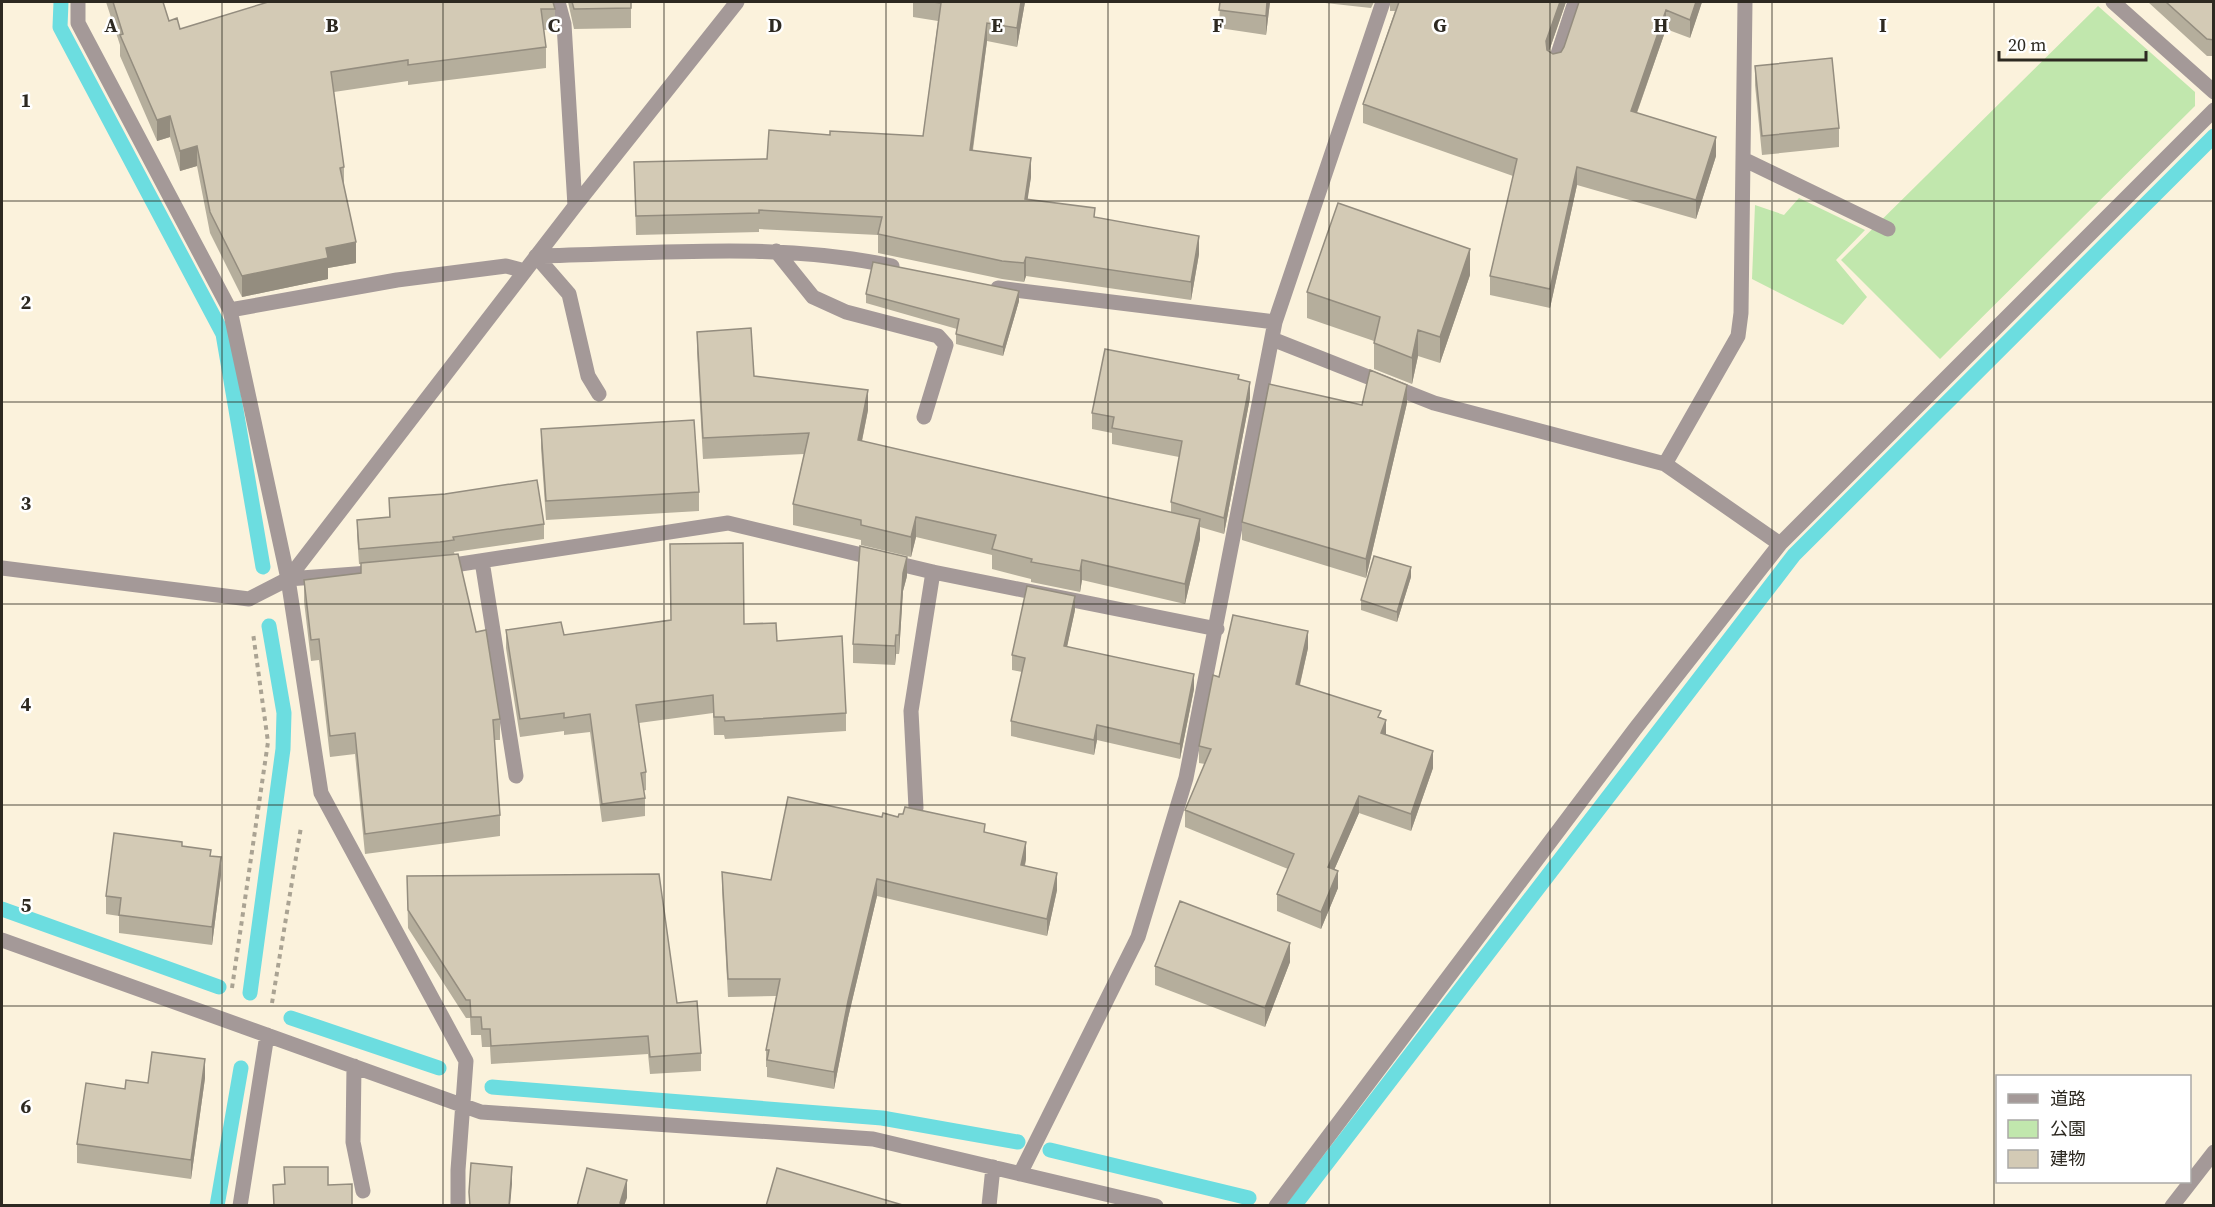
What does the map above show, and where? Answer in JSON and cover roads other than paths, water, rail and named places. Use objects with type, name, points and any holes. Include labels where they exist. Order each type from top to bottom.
[{"type":"street","points":[[78,2],[78,23],[230,310],[288,579],[321,793],[466,1060],[458,1170],[458,1206]]},
{"type":"street","points":[[558,2],[564,24],[574,206]]},
{"type":"street","points":[[288,579],[574,206],[737,2]]},
{"type":"street","points":[[1020,1174],[1138,937],[1186,778],[1275,322],[1383,2]]},
{"type":"street","points":[[1556,63],[1575,2]]},
{"type":"street","points":[[1665,464],[1738,336],[1741,313],[1745,2]]},
{"type":"street","points":[[2113,2],[2214,92]]},
{"type":"street","points":[[1276,1206],[1635,729],[1780,544],[2214,110]]},
{"type":"street","points":[[1743,159],[1888,229]]},
{"type":"street","points":[[536,256],[776,251],[866,260],[911,270]]},
{"type":"street","points":[[776,251],[813,297],[846,312],[938,336],[946,345],[924,417]]},
{"type":"street","points":[[536,256],[569,294],[588,376],[598,394]]},
{"type":"street","points":[[230,310],[397,280],[506,266],[525,271]]},
{"type":"street","points":[[978,284],[1275,322]]},
{"type":"street","points":[[1272,339],[1434,404],[1665,464],[1780,544]]},
{"type":"street","points":[[429,568],[728,523],[933,572],[1216,629]]},
{"type":"street","points":[[482,561],[516,776]]},
{"type":"street","points":[[2,568],[249,599],[288,579],[382,572]]},
{"type":"street","points":[[916,808],[911,711],[933,572]]},
{"type":"street","points":[[2,940],[482,1112],[873,1139],[1156,1206]]},
{"type":"street","points":[[240,1206],[267,1035]]},
{"type":"street","points":[[354,1066],[353,1142],[363,1191]]},
{"type":"street","points":[[2191,1182],[2214,1152]]},
{"type":"street","points":[[988,1206],[993,1167]]},
{"type":"street","points":[[2172,1206],[2190,1183]]},
{"type":"waterway","points":[[61,2],[60,27],[223,334],[263,567]]},
{"type":"waterway","points":[[1294,1206],[1794,555],[2214,136]]},
{"type":"waterway","points":[[250,993],[283,749],[284,713],[269,626]]},
{"type":"waterway","points":[[2,909],[219,987]]},
{"type":"waterway","points":[[291,1018],[439,1068]]},
{"type":"waterway","points":[[217,1206],[241,1068]]},
{"type":"waterway","points":[[492,1087],[882,1118],[1018,1142]]},
{"type":"waterway","points":[[1050,1150],[1249,1198]]}]
